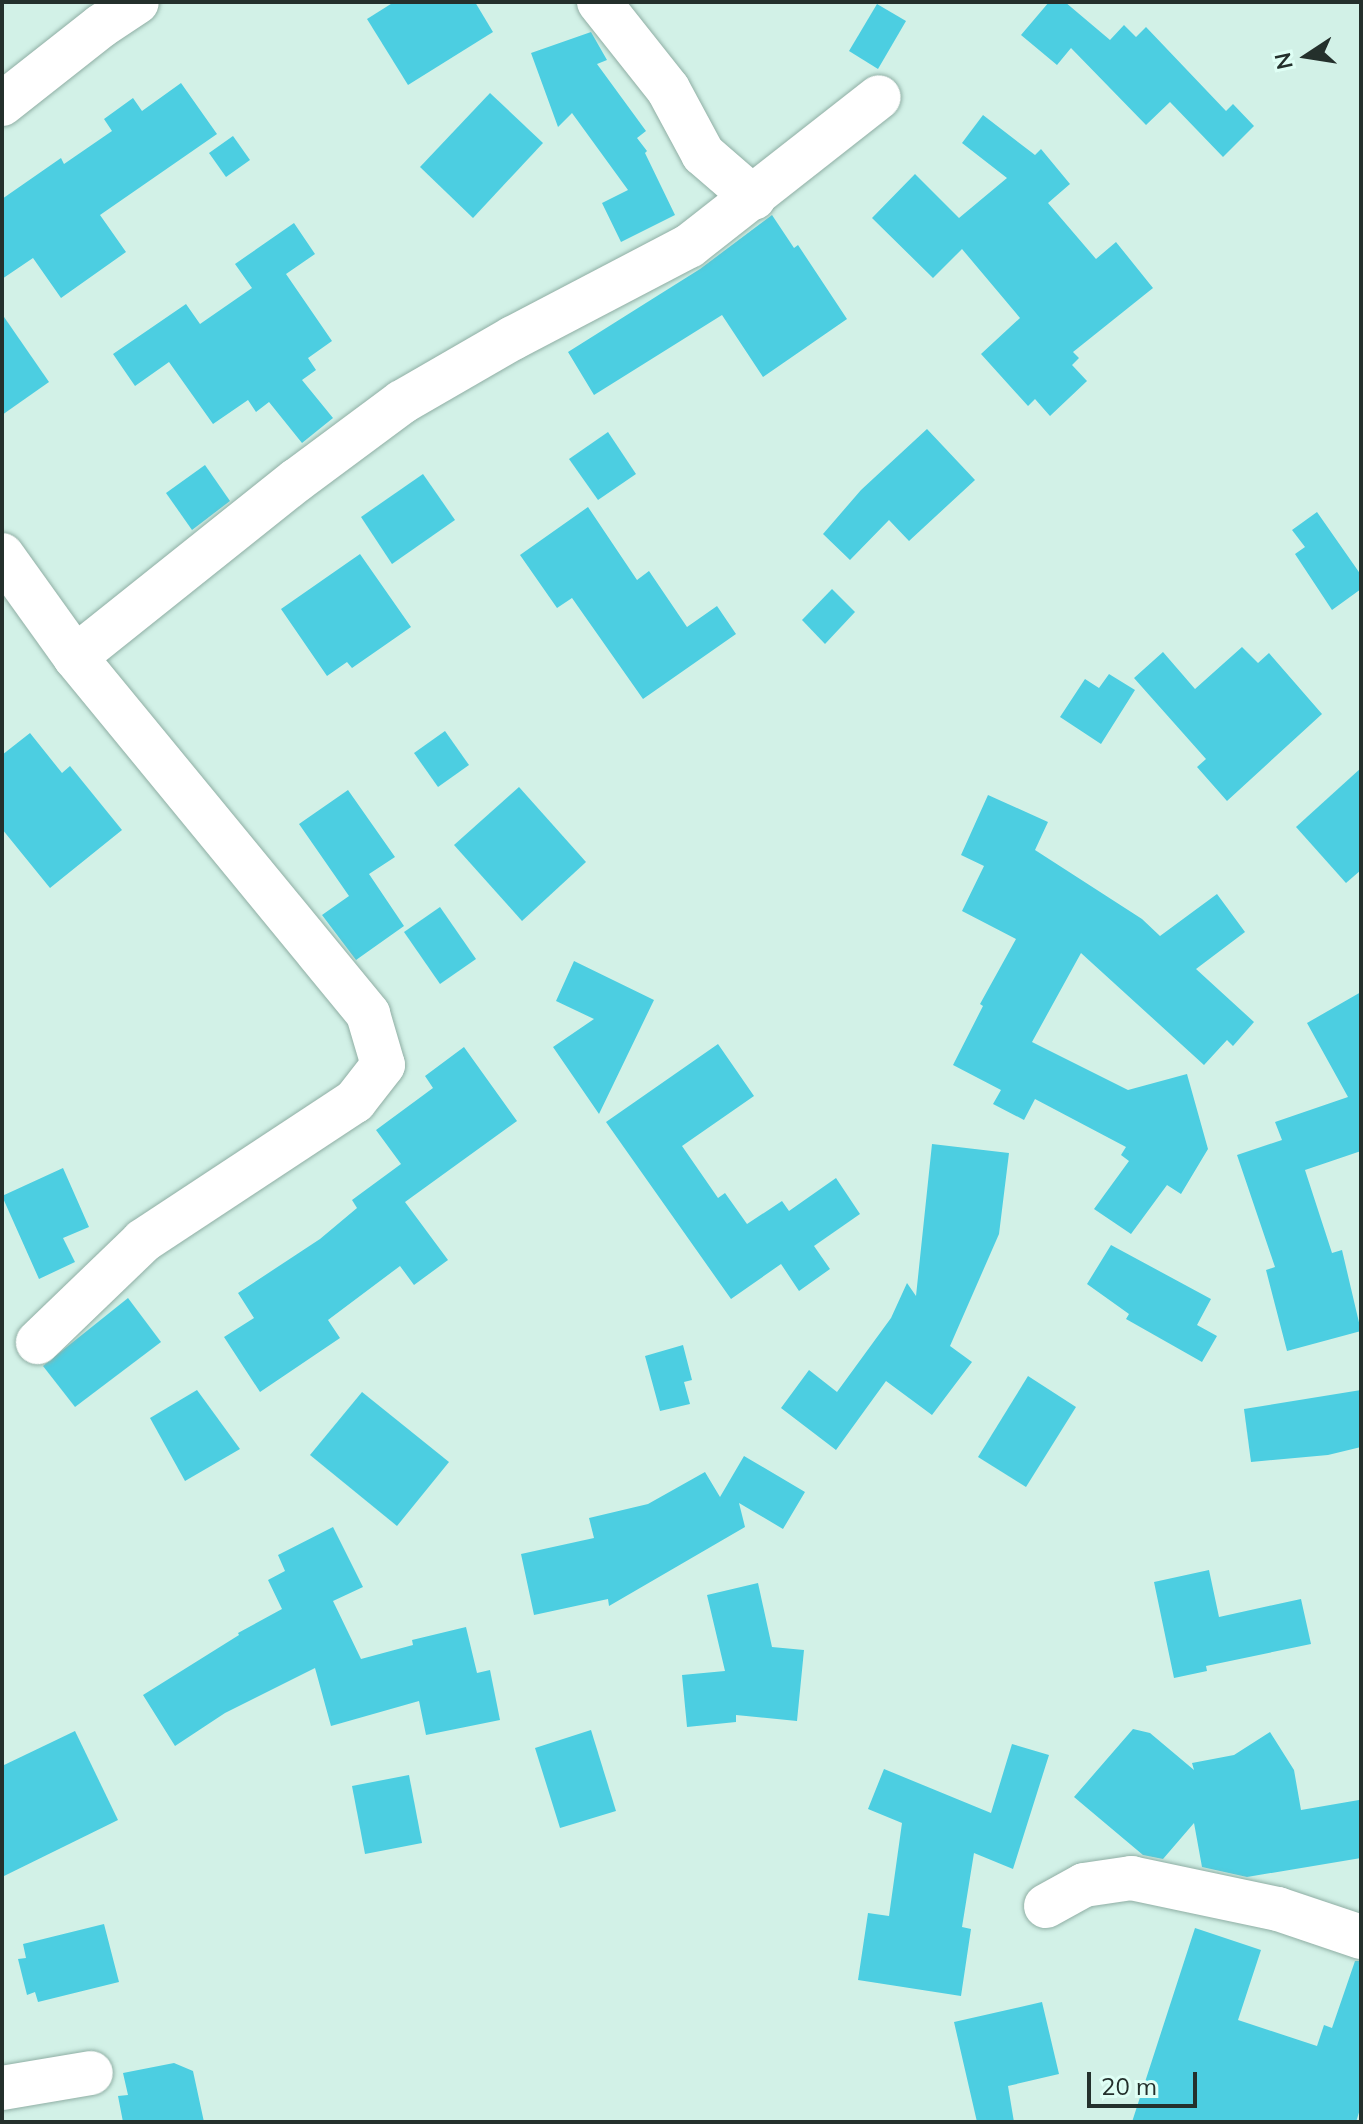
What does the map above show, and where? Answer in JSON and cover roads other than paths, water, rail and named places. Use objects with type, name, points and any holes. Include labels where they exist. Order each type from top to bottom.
[{"type":"street","points":[[2,104],[101,26],[137,2]]},
{"type":"street","points":[[599,2],[668,89],[703,154],[754,198]]},
{"type":"street","points":[[75,657],[297,480],[402,402],[513,338],[689,246],[879,97]]},
{"type":"street","points":[[2,555],[75,657],[368,1014],[383,1065],[355,1101],[143,1241],[38,1342]]},
{"type":"street","points":[[1046,1906],[1084,1885],[1131,1878],[1278,1909],[1361,1937]]},
{"type":"street","points":[[2,2088],[91,2073]]}]
